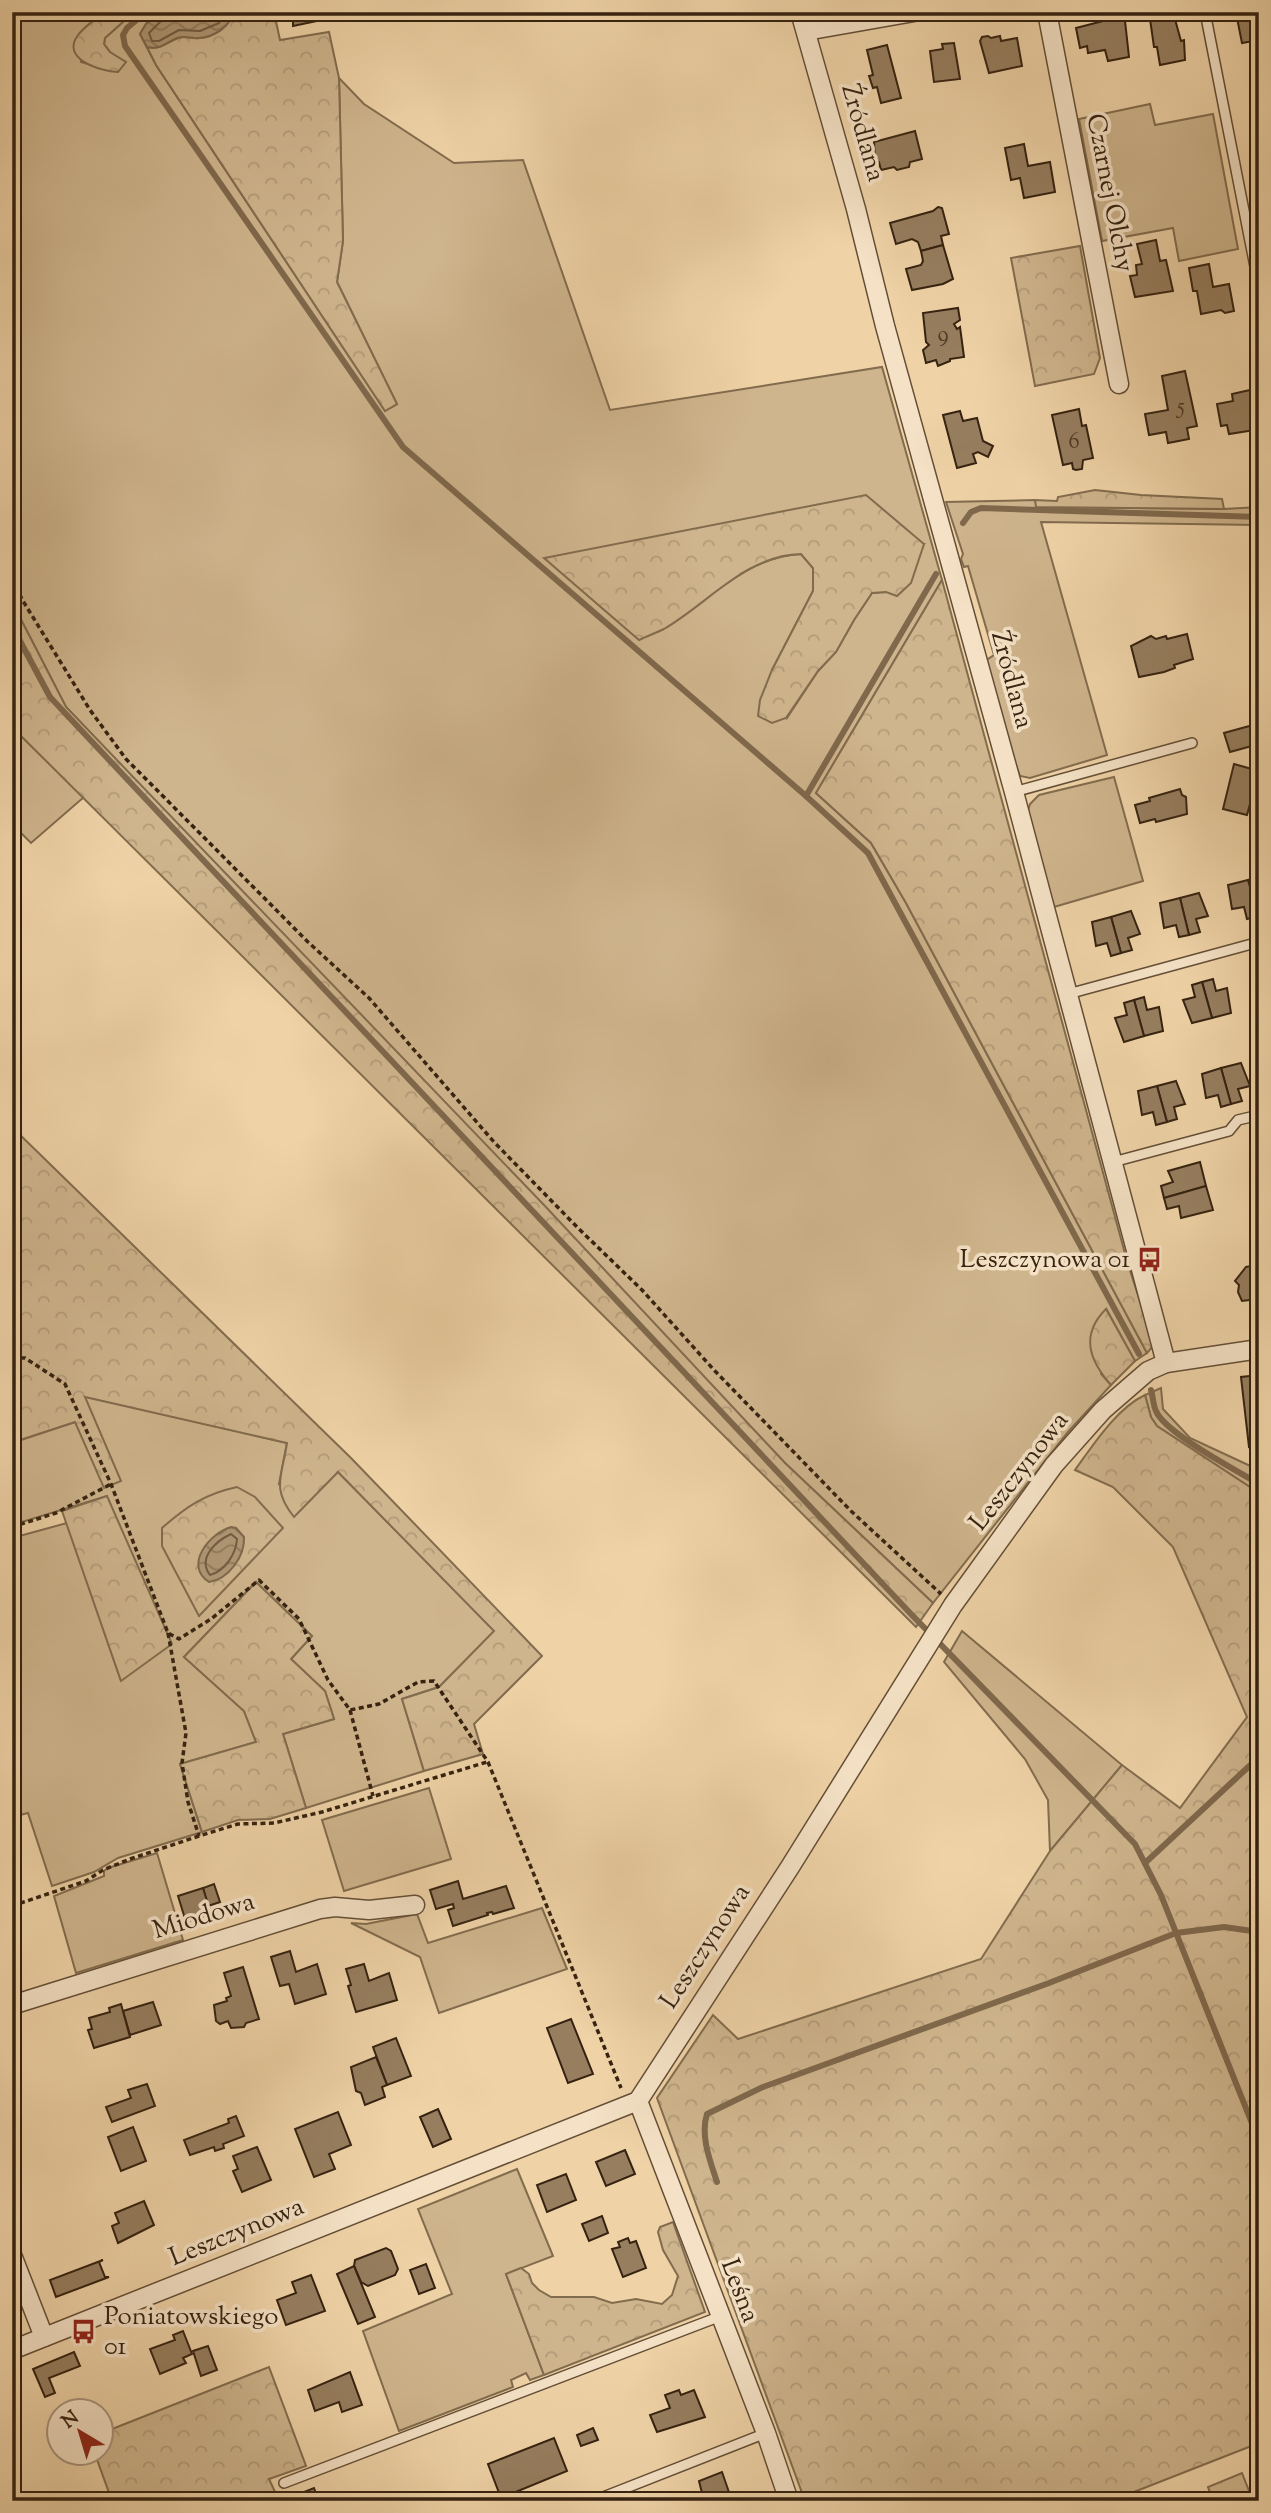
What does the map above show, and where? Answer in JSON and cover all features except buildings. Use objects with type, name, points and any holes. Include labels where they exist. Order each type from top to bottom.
[{"type":"street","points":[[803,17],[914,12]]},
{"type":"street","name":"Czarnej Olchy","points":[[1047,12],[1119,384]]},
{"type":"street","name":"Źródlana","points":[[803,17],[1166,1363]]},
{"type":"street","name":"Leszczynowa","points":[[12,2350],[633,2103],[790,1867],[949,1611],[1054,1465],[1103,1410],[1148,1371],[1166,1363],[1259,1349]]},
{"type":"street","name":"Miodowa","points":[[12,2005],[320,1909],[335,1907],[369,1910],[415,1905]]},
{"type":"street","name":"Leśna","points":[[633,2103],[721,2316],[789,2501]]},
{"type":"street","points":[[12,2255],[44,2337]]},
{"type":"lane","points":[[1205,12],[1259,287]]},
{"type":"lane","points":[[1014,792],[1192,743]]},
{"type":"lane","points":[[1068,994],[1259,942]]},
{"type":"lane","points":[[1113,1162],[1229,1131],[1238,1120],[1259,1115]]},
{"type":"lane","points":[[284,2483],[721,2316]]},
{"type":"lane","points":[[593,2501],[766,2433]]},
{"type":"path","points":[[12,579],[90,710],[126,759],[308,942],[369,998],[494,1142],[642,1290],[714,1370],[949,1611]]},
{"type":"path","points":[[12,1358],[24,1359],[65,1384],[111,1484],[168,1633],[186,1733],[182,1763],[188,1802],[200,1836]]},
{"type":"path","points":[[12,1527],[56,1513],[111,1484]]},
{"type":"path","points":[[168,1633],[179,1639],[211,1619],[259,1580],[299,1619],[328,1680],[350,1710],[374,1796]]},
{"type":"path","points":[[350,1710],[379,1704],[418,1682],[434,1681],[488,1762],[633,2103]]},
{"type":"path","points":[[12,1906],[86,1881],[130,1858],[238,1824],[274,1823],[322,1812],[488,1762]]},
{"type":"green space","points":[[12,12],[104,12],[79,34],[81,62],[94,66],[110,52],[104,44],[105,38],[134,12],[161,12],[146,24],[140,34],[156,65],[385,411],[397,404],[337,282],[343,241],[339,78],[364,104],[454,163],[523,160],[610,410],[882,367],[942,580],[816,793],[871,843],[906,903],[1147,1353],[1135,1361],[1107,1310],[1101,1374],[1111,1385],[1068,1432],[933,1603],[785,1463],[66,707],[12,602]],"holes":[[[924,544],[886,592],[872,593],[836,652],[818,671],[787,718],[772,670],[813,591],[813,568],[801,554],[785,556],[756,566],[691,609],[545,558]]]},
{"type":"green space","points":[[104,12],[134,12],[105,38],[104,44],[110,52],[126,62],[118,72],[93,66],[78,57],[74,51],[78,35]]},
{"type":"green space","points":[[232,12],[274,12],[280,40],[329,32],[339,78],[343,241],[337,282],[397,404],[385,411],[156,65],[147,47],[160,47],[181,37],[200,38],[211,35],[229,22]]},
{"type":"green space","points":[[1150,104],[1155,125],[1213,114],[1238,249],[1179,261],[1173,228],[1102,241],[1079,119]]},
{"type":"green space","points":[[1080,246],[1100,358],[1094,374],[1035,386],[1011,258]]},
{"type":"green space","points":[[1095,490],[1222,499],[1224,509],[1036,507],[1035,500],[1057,501],[1058,497]]},
{"type":"green space","points":[[866,495],[924,544],[911,583],[897,596],[886,592],[872,593],[836,652],[818,671],[786,718],[772,723],[758,716],[760,700],[772,670],[813,591],[813,568],[801,554],[781,556],[745,571],[681,618],[639,640],[544,558]]},
{"type":"green space","points":[[1035,500],[1037,507],[1259,507],[1259,525],[1041,522],[1107,755],[1030,778],[1020,776],[1009,747],[985,661],[994,655],[968,566],[964,567],[961,559],[963,554],[946,502]]},
{"type":"green space","points":[[942,580],[1127,1261],[1154,1345],[1147,1353],[906,903],[871,843],[816,793]]},
{"type":"green space","points":[[12,602],[66,707],[544,1205],[785,1463],[933,1603],[916,1627],[12,727]]},
{"type":"green space","points":[[12,727],[84,797],[31,843],[12,824]]},
{"type":"green space","points":[[1114,777],[1143,881],[1054,907],[1028,811],[1030,804],[1039,795]]},
{"type":"green space","points":[[12,1127],[351,1458],[542,1656],[474,1724],[483,1754],[424,1771],[402,1699],[439,1687],[494,1631],[338,1472],[294,1517],[280,1490],[287,1443],[85,1397],[121,1481],[104,1488],[75,1422],[14,1442],[12,1357],[18,1355],[12,1351]]},
{"type":"green space","points":[[1106,1309],[1135,1361],[1111,1385],[1097,1366],[1090,1338],[1093,1328]]},
{"type":"green space","points":[[1161,1388],[1163,1409],[1190,1438],[1259,1470],[1259,1493],[1157,1426],[1151,1417],[1145,1395]]},
{"type":"green space","points":[[1145,1395],[1151,1417],[1157,1426],[1259,1493],[1259,2443],[1111,2501],[805,2501],[657,2098],[713,2015],[738,2039],[981,1959],[1050,1851],[1122,1765],[1180,1808],[1247,1717],[1173,1547],[1113,1487],[1075,1470],[1115,1418]]},
{"type":"green space","points":[[84,1396],[287,1443],[279,1484],[338,1472],[495,1631],[439,1687],[402,1699],[424,1771],[306,1808],[283,1734],[334,1719],[325,1691],[291,1659],[312,1636],[256,1582],[184,1657],[244,1711],[256,1742],[180,1764],[202,1832],[118,1858],[94,1872],[52,1886],[28,1813],[12,1817],[12,1538],[67,1523],[121,1681],[107,1496],[12,1525],[12,1435],[15,1442],[75,1422],[120,1480]]},
{"type":"green space","points":[[237,1487],[255,1497],[283,1528],[199,1616],[162,1546],[162,1528],[197,1502],[215,1493]]},
{"type":"green space","points":[[107,1496],[172,1644],[121,1681],[62,1511]]},
{"type":"green space","points":[[256,1582],[312,1636],[291,1659],[325,1691],[334,1719],[283,1734],[306,1808],[270,1819],[238,1820],[202,1832],[180,1764],[256,1742],[244,1711],[184,1657]]},
{"type":"green space","points":[[962,1631],[1122,1765],[1050,1851],[1048,1800],[1025,1759],[944,1662]]},
{"type":"green space","points":[[429,1788],[451,1859],[344,1891],[322,1820]]},
{"type":"green space","points":[[157,1853],[183,1940],[76,1973],[54,1896],[104,1876],[104,1871],[108,1868]]},
{"type":"green space","points":[[542,1908],[567,1969],[439,2013],[420,1957],[351,1923],[366,1924],[417,1914],[428,1943]]},
{"type":"green space","points":[[517,2169],[553,2256],[506,2274],[544,2375],[530,2380],[526,2373],[511,2380],[513,2387],[399,2431],[363,2331],[452,2294],[418,2209]]},
{"type":"green space","points":[[673,2222],[705,2312],[544,2375],[506,2274],[521,2268],[529,2274],[532,2283],[539,2290],[551,2297],[594,2297],[612,2303],[636,2299],[662,2304],[672,2295],[678,2276],[663,2250],[658,2232],[660,2227]]},
{"type":"green space","points":[[269,2367],[306,2466],[269,2479],[276,2494],[258,2501],[112,2501],[100,2468],[116,2468],[116,2427]]},
{"type":"green space","points":[[1242,2473],[1253,2501],[1213,2501],[1208,2487]]},
{"type":"water","points":[[161,12],[232,13],[225,27],[210,36],[180,37],[159,47],[147,47],[140,34],[146,24]]},
{"type":"water","points":[[231,1527],[236,1528],[244,1537],[242,1552],[229,1571],[209,1582],[199,1567],[202,1550],[215,1536]]},
{"type":"waterway","points":[[146,12],[127,28],[123,35],[125,46],[403,447],[806,796],[868,853],[1139,1354]]},
{"type":"waterway","points":[[963,523],[971,512],[981,508],[1259,517]]},
{"type":"waterway","points":[[806,796],[936,574]]},
{"type":"waterway","points":[[12,626],[50,697],[911,1614],[1135,1844],[1161,1895],[1259,2141]]},
{"type":"waterway","points":[[1151,1390],[1156,1411],[1173,1430],[1259,1484]]},
{"type":"waterway","points":[[1145,1863],[1259,1757]]},
{"type":"waterway","points":[[717,2182],[705,2139],[707,2114],[763,2087],[1049,1983],[1176,1933],[1224,1927],[1259,1932]]},
{"type":"place","name":"Leszczynowa 01","points":[[1150,1260]]},
{"type":"place","name":"Poniatowskiego 01","points":[[84,2332]]}]
